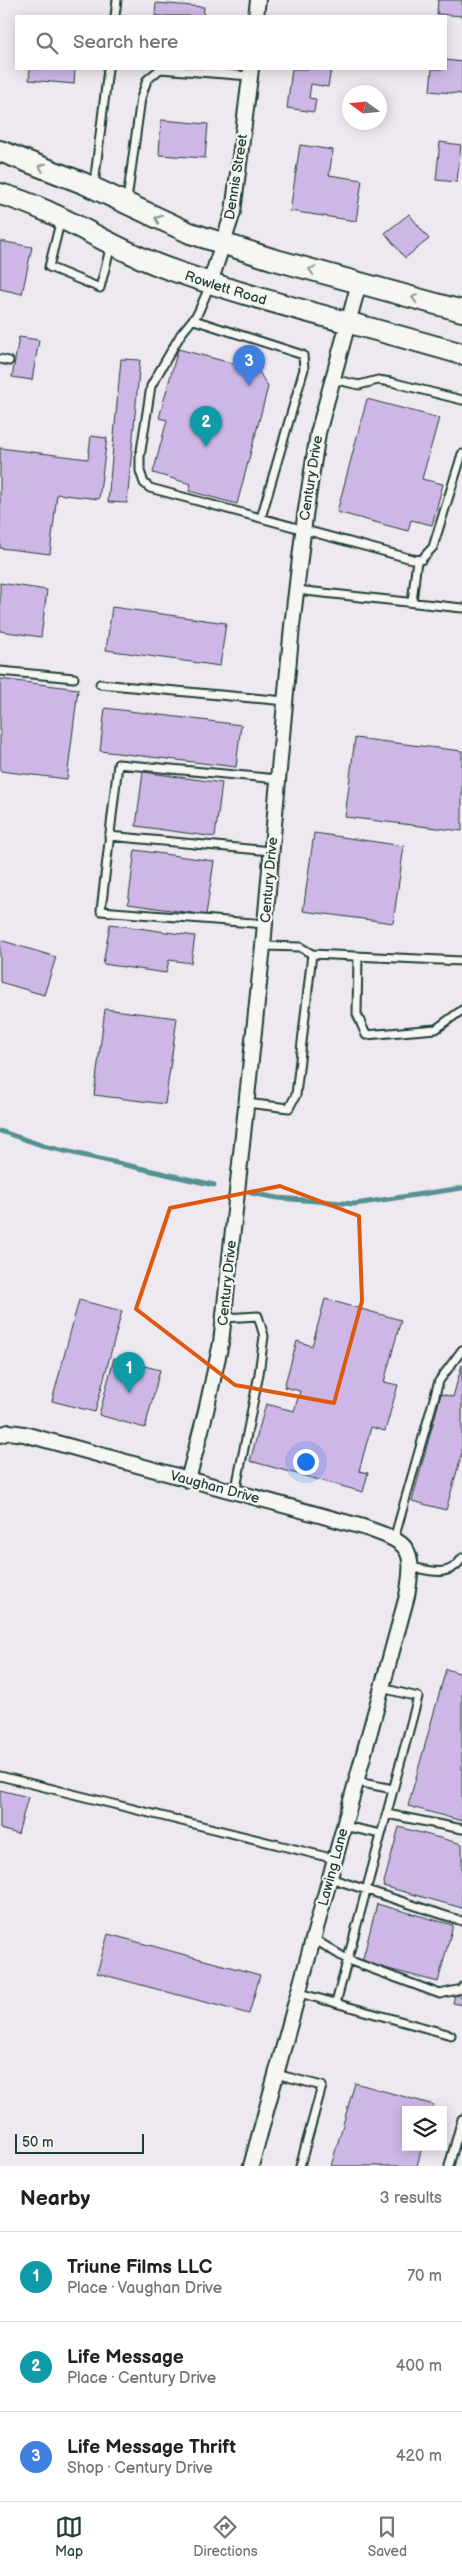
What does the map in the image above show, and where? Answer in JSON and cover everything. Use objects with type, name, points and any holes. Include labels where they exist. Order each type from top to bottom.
[{"type":"main road","points":[[0,151],[94,188],[190,233],[462,311]]},
{"type":"main road","name":"Rowlett Road","points":[[0,194],[61,218],[164,268],[210,283],[462,354]]},
{"type":"street","points":[[256,15],[258,0]]},
{"type":"street","name":"Dennis Street","points":[[210,283],[233,212],[250,72]]},
{"type":"street","name":"Century Drive","points":[[188,1480],[221,1343],[263,946],[285,701],[303,530],[318,433],[359,283]]},
{"type":"street","name":"Vaughan Drive","points":[[0,1435],[9,1432],[24,1434],[363,1527],[394,1539],[411,1556],[412,1567]]},
{"type":"street","name":"Lawing Lane","points":[[251,2166],[407,1596],[412,1567]]},
{"type":"lane","points":[[115,15],[117,0]]},
{"type":"lane","points":[[94,188],[108,70]]},
{"type":"lane","points":[[126,204],[141,98],[147,80],[159,70]]},
{"type":"lane","points":[[190,70],[250,72]]},
{"type":"lane","points":[[61,218],[49,267],[100,288],[112,242]]},
{"type":"lane","points":[[210,283],[194,320],[181,334],[151,386],[140,457],[140,470],[144,483],[150,488],[422,560],[433,547],[462,454]]},
{"type":"lane","points":[[194,320],[302,355],[304,369],[261,518]]},
{"type":"lane","points":[[0,359],[9,361]]},
{"type":"lane","points":[[332,379],[359,385],[378,380],[392,382],[462,400]]},
{"type":"lane","points":[[412,602],[417,560]]},
{"type":"lane","points":[[296,590],[462,608]]},
{"type":"lane","points":[[0,671],[74,678]]},
{"type":"lane","points":[[100,684],[285,701]]},
{"type":"lane","points":[[265,924],[101,911],[118,764],[278,779]]},
{"type":"lane","points":[[109,836],[271,851]]},
{"type":"lane","points":[[263,946],[300,947],[312,954],[462,961]]},
{"type":"lane","points":[[245,1103],[289,1108],[296,1095],[312,954]]},
{"type":"lane","points":[[358,956],[357,1014],[366,1035],[436,1029],[462,1010]]},
{"type":"lane","points":[[224,1318],[258,1316],[264,1336],[259,1374],[235,1492]]},
{"type":"lane","points":[[394,1539],[439,1380],[462,1350]]},
{"type":"lane","points":[[412,1567],[441,1573],[457,1567],[462,1558]]},
{"type":"lane","points":[[336,2003],[418,1697],[382,1688]]},
{"type":"lane","points":[[0,1776],[336,1859]]},
{"type":"lane","points":[[356,1782],[393,1788]]},
{"type":"lane","points":[[386,1814],[462,1829]]},
{"type":"lane","points":[[344,1826],[381,1834]]},
{"type":"lane","points":[[330,1878],[462,1921]]},
{"type":"lane","points":[[314,1938],[348,1960],[440,1994],[461,1989],[462,1987]]},
{"type":"lane","points":[[299,1993],[451,2035]]},
{"type":"lane","points":[[276,2074],[322,2086],[300,2166]]},
{"type":"lane","points":[[449,2166],[462,2119]]},
{"type":"highlighted area","points":[[280,1186],[359,1216],[362,1301],[334,1403],[235,1385],[136,1309],[170,1208]]},
{"type":"building","points":[[438,0],[462,0],[462,16],[437,14]]},
{"type":"building","points":[[156,3],[204,7],[203,15],[155,15]]},
{"type":"building","points":[[447,60],[462,62],[462,94],[430,91],[432,70],[447,70]]},
{"type":"building","points":[[30,70],[75,70],[74,84],[29,80]]},
{"type":"building","points":[[292,70],[331,70],[328,87],[311,84],[309,98],[316,99],[314,112],[287,108]]},
{"type":"building","points":[[161,120],[208,124],[205,158],[159,155]]},
{"type":"building","points":[[440,142],[461,145],[457,182],[436,180]]},
{"type":"building","points":[[300,145],[333,150],[329,175],[362,180],[356,221],[290,211]]},
{"type":"building","points":[[409,214],[429,239],[405,258],[385,233]]},
{"type":"building","points":[[0,241],[32,247],[22,294],[0,289]]},
{"type":"building","points":[[19,337],[39,340],[32,380],[12,377]]},
{"type":"building","points":[[178,349],[258,370],[268,387],[237,504],[189,491],[191,484],[153,473],[167,420],[159,418]]},
{"type":"building","points":[[121,359],[140,360],[127,503],[108,502]]},
{"type":"building","points":[[367,399],[439,418],[422,479],[443,484],[432,525],[411,520],[408,531],[337,512]]},
{"type":"building","points":[[91,436],[107,438],[99,499],[57,494],[50,554],[0,548],[0,448],[88,459]]},
{"type":"building","points":[[0,583],[47,590],[41,637],[0,631]]},
{"type":"building","points":[[112,607],[226,623],[220,666],[106,650]]},
{"type":"building","points":[[0,679],[78,689],[67,779],[0,771]]},
{"type":"building","points":[[105,708],[241,725],[236,767],[100,751]]},
{"type":"building","points":[[355,738],[462,751],[462,831],[345,817]]},
{"type":"building","points":[[143,772],[222,783],[215,837],[136,826]]},
{"type":"building","points":[[314,833],[404,846],[393,923],[303,911]]},
{"type":"building","points":[[135,850],[214,861],[206,915],[128,904]]},
{"type":"building","points":[[110,924],[195,936],[191,963],[169,960],[166,973],[103,964]]},
{"type":"building","points":[[0,940],[56,957],[44,995],[0,982]]},
{"type":"building","points":[[105,1009],[177,1018],[165,1104],[94,1095]]},
{"type":"building","points":[[325,1299],[401,1320],[384,1382],[398,1385],[385,1431],[371,1427],[359,1471],[368,1473],[363,1492],[250,1461],[266,1404],[294,1411],[300,1391],[284,1387],[297,1341],[312,1346]]},
{"type":"building","points":[[79,1300],[122,1311],[95,1412],[52,1401]]},
{"type":"building","points":[[114,1358],[160,1370],[145,1428],[99,1415]]},
{"type":"building","points":[[462,1365],[462,1453],[446,1510],[412,1501],[441,1394],[453,1397]]},
{"type":"building","points":[[446,1669],[462,1674],[462,1821],[408,1806]]},
{"type":"building","points":[[0,1790],[28,1797],[18,1834],[0,1829]]},
{"type":"building","points":[[399,1827],[462,1844],[462,1908],[383,1886]]},
{"type":"building","points":[[377,1904],[453,1925],[438,1982],[362,1962]]},
{"type":"building","points":[[108,1934],[260,1975],[249,2014],[97,1973]]},
{"type":"building","points":[[455,1995],[462,1997],[462,2005],[453,2003]]},
{"type":"building","points":[[355,2083],[434,2105],[402,2106],[402,2151],[421,2151],[417,2166],[331,2166]]},
{"type":"waterway","points":[[0,1131],[47,1147],[214,1185]]},
{"type":"waterway","points":[[251,1193],[278,1198],[355,1204],[462,1188]]},
{"type":"place","name":"Life Message Thrift","points":[[249,386]]},
{"type":"place","name":"Life Message","points":[[206,447]]},
{"type":"place","name":"Triune Films LLC","points":[[129,1393]]}]
